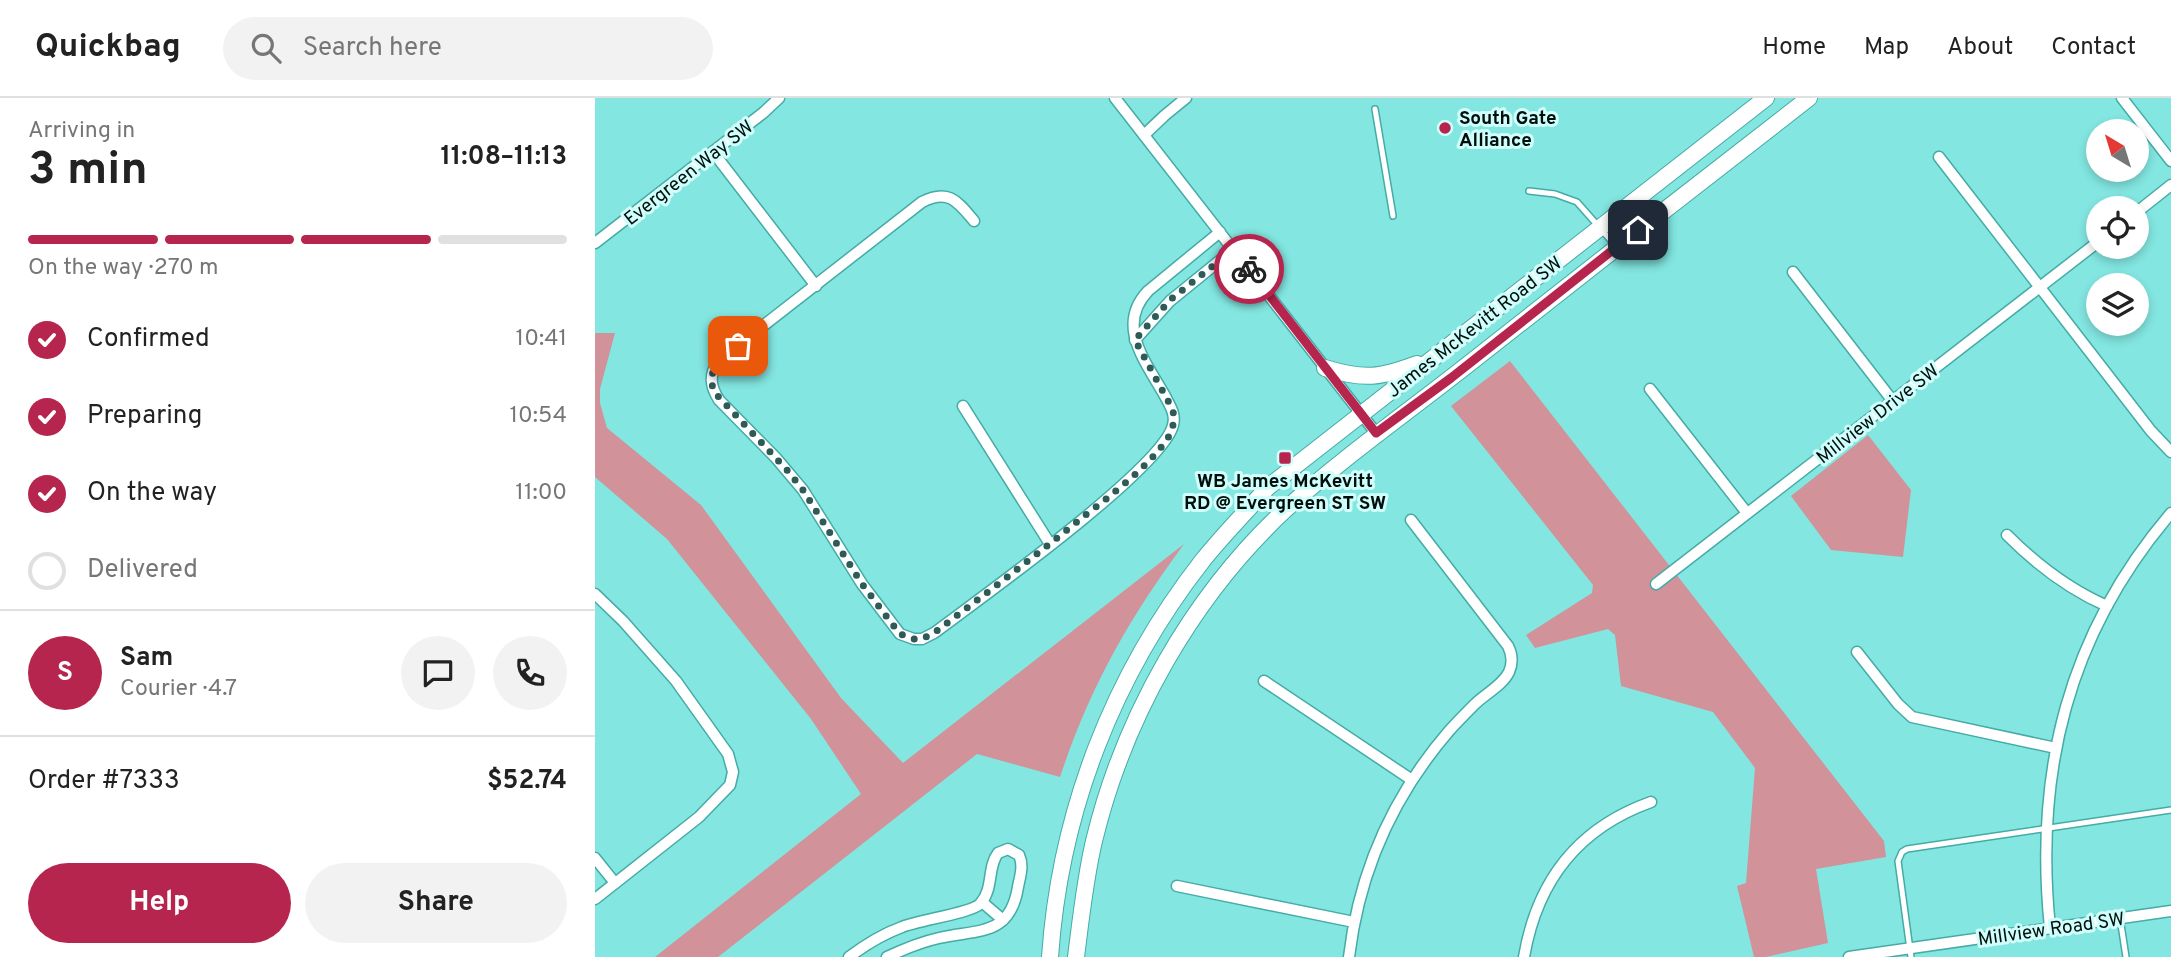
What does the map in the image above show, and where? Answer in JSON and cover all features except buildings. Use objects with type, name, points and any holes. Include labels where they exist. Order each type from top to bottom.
[{"type":"main road","name":"James McKevitt Road SW","points":[[1050,957],[1058,889],[1075,808],[1109,714],[1145,645],[1205,558],[1267,488],[1766,98]]},
{"type":"main road","name":"James McKevitt Road SW","points":[[1076,957],[1083,896],[1095,839],[1116,768],[1160,673],[1225,574],[1285,510],[1376,433],[1451,378],[1809,98]]},
{"type":"main road","points":[[1325,368],[1371,377],[1393,373],[1433,358]]},
{"type":"street","name":"Evergreen Way SW","points":[[595,243],[779,98]]},
{"type":"street","points":[[1115,98],[1376,433]]},
{"type":"street","points":[[1144,135],[1187,98]]},
{"type":"street","points":[[2122,98],[2171,160]]},
{"type":"street","points":[[713,152],[815,285]]},
{"type":"street","points":[[1939,157],[2151,431],[2171,453]]},
{"type":"street","points":[[2149,202],[2171,185]]},
{"type":"street","points":[[974,221],[955,200],[938,196],[929,198],[719,361],[712,372],[712,388],[719,400],[782,464],[803,490],[857,577],[893,625],[900,634],[914,639],[929,637],[1050,544],[1123,485],[1168,437],[1173,426],[1173,410],[1135,340],[1134,317],[1143,296],[1220,232]]},
{"type":"street","points":[[1135,340],[1170,300],[1234,249]]},
{"type":"street","name":"Millview Drive SW","points":[[1656,584],[2086,251]]},
{"type":"street","points":[[1793,272],[1892,400]]},
{"type":"street","points":[[1650,389],[1747,513]]},
{"type":"street","points":[[964,406],[1050,544]]},
{"type":"street","points":[[2050,928],[2046,890],[2049,784],[2067,702],[2107,606],[2130,566],[2171,513]]},
{"type":"street","points":[[1349,957],[1360,897],[1387,822],[1412,780],[1457,722],[1504,679],[1509,673],[1511,663],[1509,646],[1412,520]]},
{"type":"street","points":[[2007,535],[2048,573],[2107,606]]},
{"type":"street","points":[[595,594],[676,681],[728,754],[733,772],[730,785],[699,817],[595,899]]},
{"type":"street","points":[[1857,652],[1898,704],[1912,717],[2056,748]]},
{"type":"street","points":[[1264,681],[1412,780]]},
{"type":"street","points":[[1524,957],[1529,932],[1543,898],[1570,854],[1583,839],[1608,821],[1651,802]]},
{"type":"street","points":[[849,957],[877,938],[902,926],[968,911],[982,902],[988,891],[995,857],[1002,850],[1016,852],[1022,864],[1016,899],[1011,912],[1003,920],[993,928],[981,932],[938,938],[913,945],[887,957]]},
{"type":"street","points":[[595,858],[615,883]]},
{"type":"street","points":[[1177,886],[1355,922]]},
{"type":"street","points":[[982,902],[1003,920]]},
{"type":"street","name":"Millview Road SW","points":[[1849,957],[1910,952],[2171,911]]},
{"type":"lane","points":[[1375,109],[1393,216]]},
{"type":"lane","points":[[1529,191],[1555,194],[1577,202],[1617,247]]},
{"type":"lane","points":[[1910,952],[1898,861],[1902,852],[1915,846],[2171,810]]},
{"type":"lane","points":[[2120,918],[2126,957]]},
{"type":"shaded area","points":[[595,333],[615,333],[600,389],[600,403],[607,428],[701,505],[841,698],[903,763],[1184,544],[1145,600],[1112,655],[1084,713],[1060,777],[977,754],[718,957],[655,957],[861,794],[811,719],[667,539],[595,477]]},
{"type":"shaded area","points":[[1510,361],[1884,841],[1886,857],[1816,869],[1828,943],[1766,957],[1754,957],[1737,886],[1746,883],[1755,768],[1713,712],[1621,686],[1615,635],[1608,629],[1535,648],[1526,635],[1592,593],[1593,585],[1451,406]]},
{"type":"shaded area","points":[[1868,435],[1911,490],[1903,557],[1831,550],[1791,496]]},
{"type":"way so far","points":[[738,346],[719,361],[712,372],[712,388],[719,400],[803,490],[862,584],[900,634],[922,639],[929,637],[1050,544],[1143,466],[1168,437],[1174,418],[1173,410],[1135,340],[1170,300],[1234,249],[1249,269]]},
{"type":"place","name":"South Gate Alliance","points":[[1445,128]]},
{"type":"place","name":"WB James McKevitt RD @ Evergreen ST SW","points":[[1285,458]]},
{"type":"route","points":[[1249,269],[1376,433],[1451,378],[1638,230]]}]
